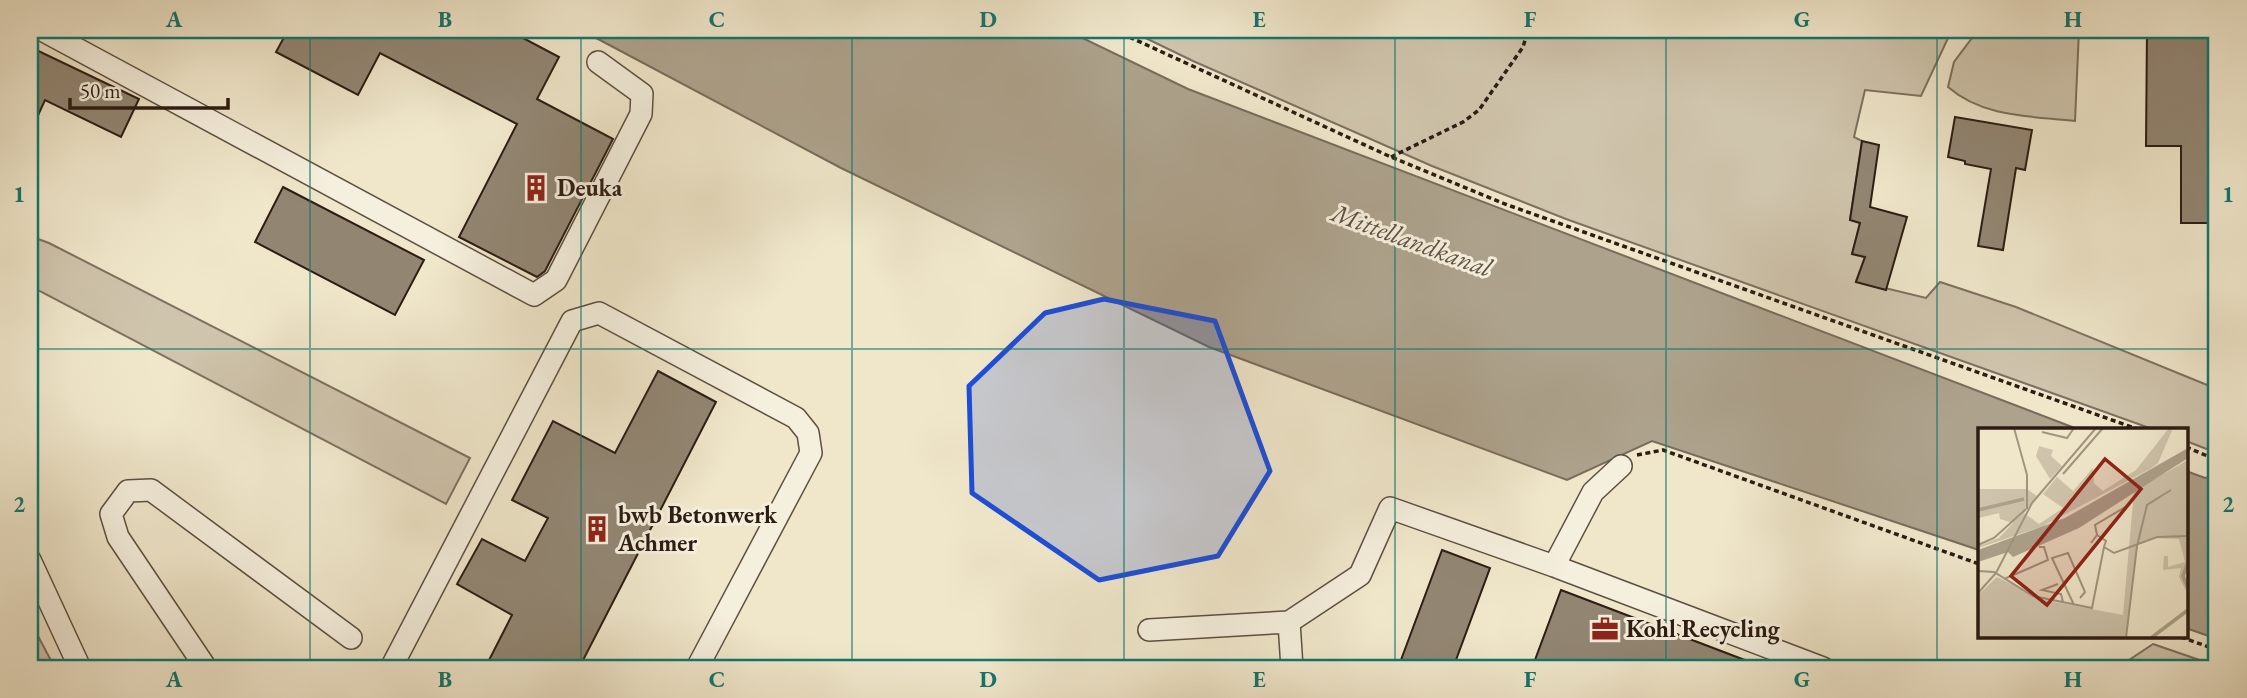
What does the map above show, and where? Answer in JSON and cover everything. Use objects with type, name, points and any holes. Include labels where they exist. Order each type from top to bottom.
[{"type":"street","points":[[42,30],[534,295],[556,280],[641,114],[642,94],[598,62]]},
{"type":"street","points":[[391,668],[572,321],[599,313],[796,418],[808,433],[811,453],[697,668]]},
{"type":"street","points":[[1554,566],[1593,492],[1621,466]]},
{"type":"street","points":[[206,668],[118,537],[111,514],[128,491],[151,490],[351,638]]},
{"type":"street","points":[[1149,630],[1289,622],[1360,575],[1390,508],[1554,566],[1823,668]]},
{"type":"street","points":[[30,560],[80,668]]},
{"type":"street","points":[[1289,622],[1292,668]]},
{"type":"path","points":[[1114,30],[1391,157],[1505,204],[2134,428]]},
{"type":"path","points":[[1391,157],[1463,122],[1479,110],[1523,47],[1528,30]]},
{"type":"path","points":[[2188,448],[2217,460]]},
{"type":"path","points":[[1621,466],[1636,456],[1662,450],[1978,564]]},
{"type":"path","points":[[2184,638],[2217,650]]},
{"type":"highlighted area","points":[[1104,299],[1215,321],[1270,471],[1218,556],[1099,580],[972,493],[969,386],[1045,313]]},
{"type":"shaded area","points":[[1129,30],[1955,30],[1948,38],[1921,96],[1865,90],[1854,137],[1862,141],[1850,219],[1860,223],[1852,254],[1865,257],[1856,281],[1926,298],[1940,282],[2016,307],[2217,389],[2217,453],[2188,442],[2188,428],[2149,428],[1566,219],[1432,166]]},
{"type":"shaded area","points":[[1978,30],[2079,30],[2075,121],[1992,110],[1977,105],[1948,87],[1954,62]]},
{"type":"shaded area","points":[[30,236],[49,243],[470,458],[446,504],[30,286]]},
{"type":"shaded area","points":[[30,621],[55,668],[30,668]]},
{"type":"shaded area","points":[[2153,644],[2217,666],[2217,668],[2117,668]]},
{"type":"water","name":"Mittellandkanal","points":[[581,30],[1066,30],[1188,89],[2075,428],[1978,428],[1978,550],[1652,441],[1567,480],[1209,347],[841,168]]},
{"type":"water","points":[[2188,472],[2205,478],[2217,475],[2217,639],[2188,629]]},
{"type":"building","name":"Deuka","points":[[288,30],[508,30],[559,57],[537,99],[613,139],[545,271],[537,277],[459,237],[517,124],[380,53],[358,95],[276,52]]},
{"type":"building","points":[[2147,30],[2217,30],[2217,223],[2181,223],[2181,146],[2146,146]]},
{"type":"building","points":[[30,47],[139,99],[121,137],[45,100],[30,133]]},
{"type":"building","points":[[1955,117],[2032,130],[2025,170],[2016,168],[2003,250],[1978,246],[1991,169],[1965,164],[1965,161],[1948,157]]},
{"type":"building","points":[[1862,141],[1879,145],[1870,207],[1907,217],[1886,290],[1856,282],[1865,257],[1852,254],[1860,223],[1850,220]]},
{"type":"building","points":[[283,187],[424,260],[395,315],[255,242]]},
{"type":"building","name":"bwb Betonwerk Achmer","points":[[658,371],[716,402],[579,668],[485,668],[512,615],[457,584],[482,539],[525,561],[548,518],[512,500],[553,421],[615,453]]},
{"type":"building","points":[[1442,550],[1490,568],[1453,668],[1398,668]]},
{"type":"building","name":"Kohl Recycling","points":[[1561,590],[1763,667],[1532,668]]},
{"type":"place","name":"Deuka","points":[[536,188]]},
{"type":"place","name":"bwb Betonwerk Achmer","points":[[597,529]]},
{"type":"place","name":"Kohl Recycling","points":[[1605,629]]}]
